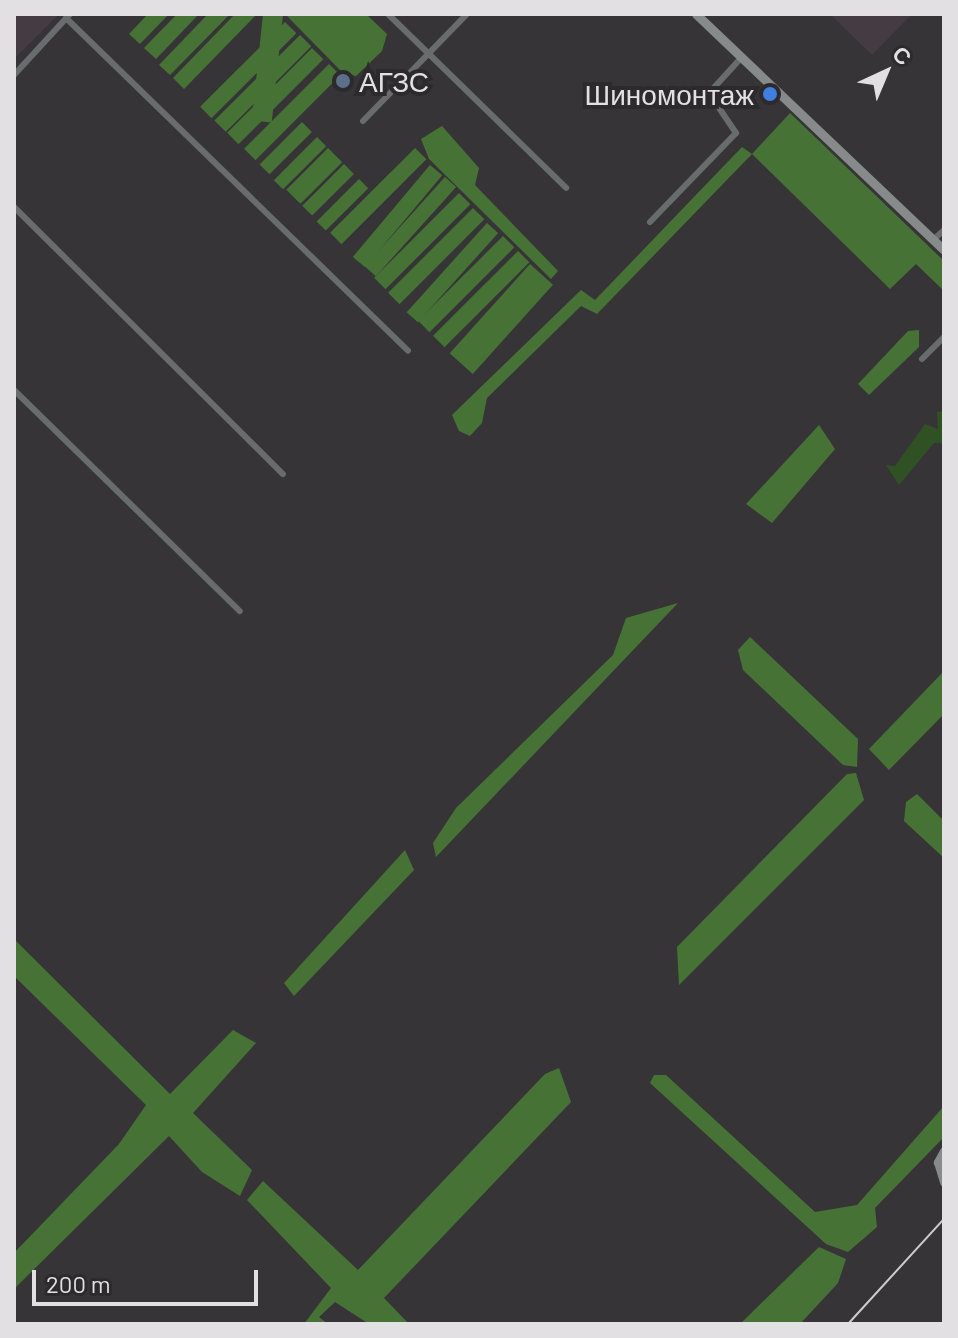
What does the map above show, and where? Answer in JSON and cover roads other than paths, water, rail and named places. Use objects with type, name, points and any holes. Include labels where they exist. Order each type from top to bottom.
[{"type":"main road","points":[[696,14],[944,250]]},
{"type":"main road","points":[[940,1181],[944,1151]]},
{"type":"street","points":[[388,14],[566,188]]},
{"type":"street","points":[[363,121],[467,14]]},
{"type":"street","points":[[14,75],[68,16],[408,351]]},
{"type":"street","points":[[650,222],[736,133],[709,93],[742,56]]},
{"type":"street","points":[[14,207],[283,474]]},
{"type":"street","points":[[933,240],[944,230]]},
{"type":"street","points":[[922,359],[944,337]]},
{"type":"street","points":[[14,390],[240,611]]},
{"type":"railway","points":[[848,1324],[944,1219]]},
{"type":"place","name":"АГЗС","points":[[343,81]]},
{"type":"place","name":"Шиномонтаж","points":[[770,94]]}]
